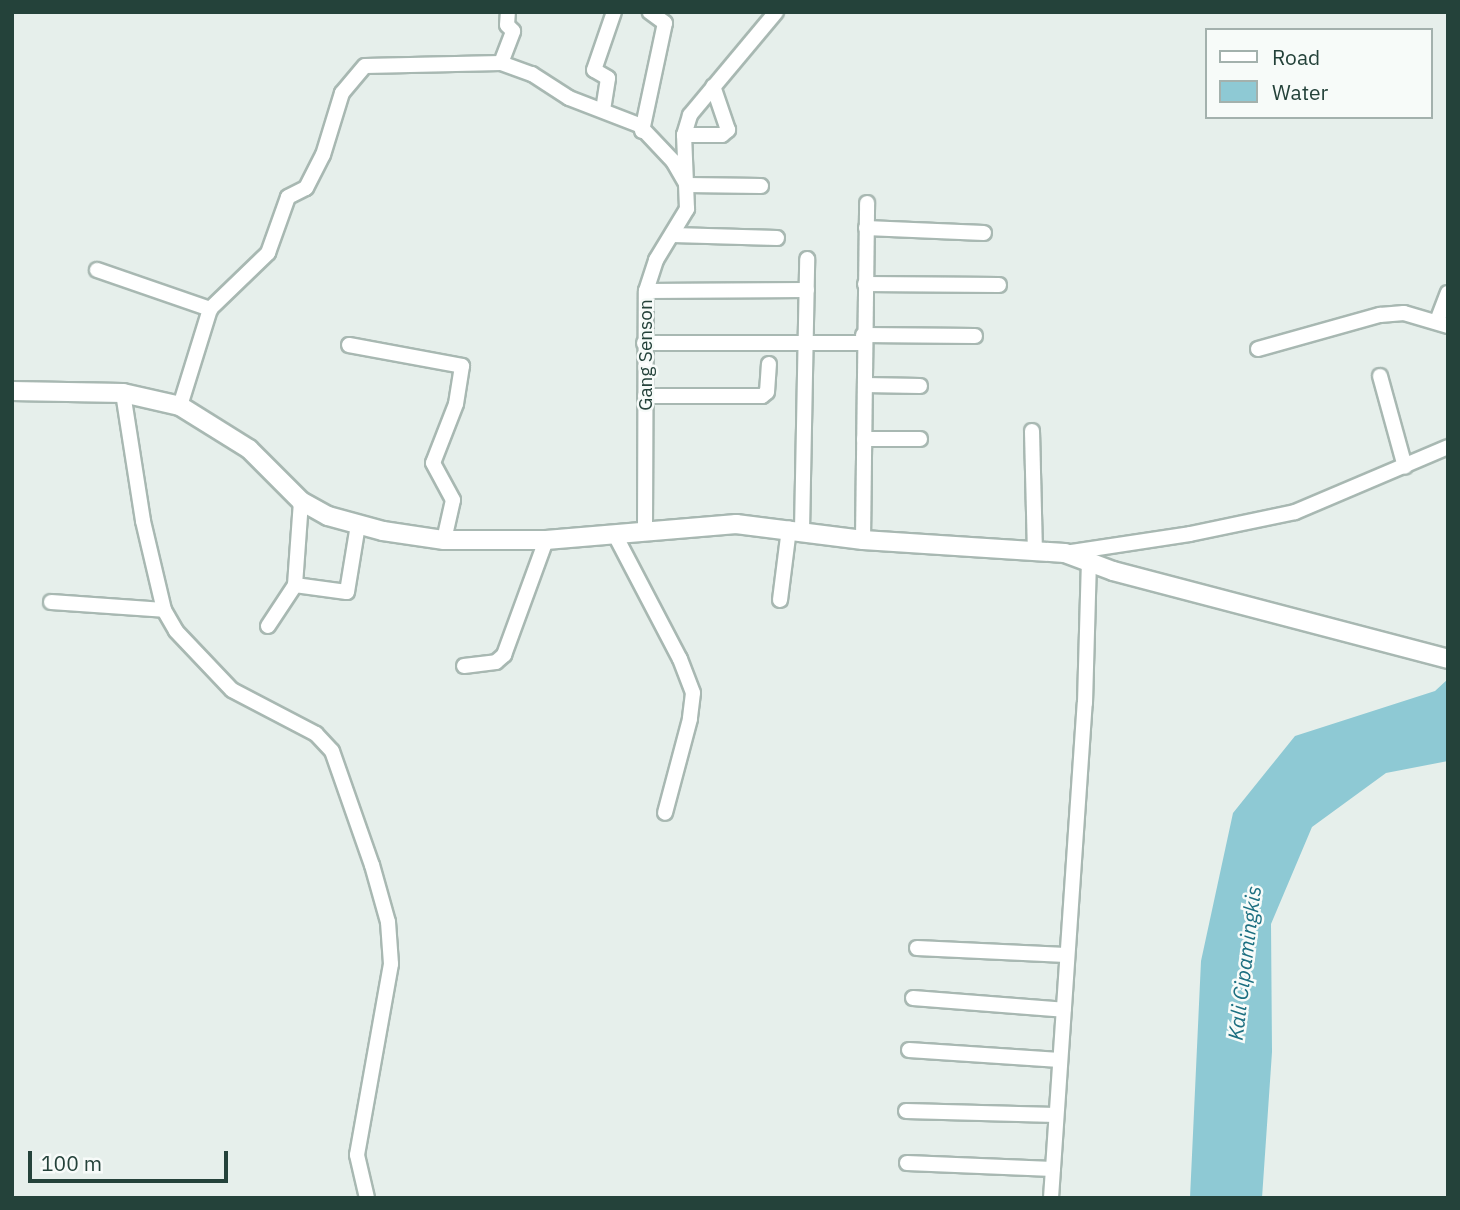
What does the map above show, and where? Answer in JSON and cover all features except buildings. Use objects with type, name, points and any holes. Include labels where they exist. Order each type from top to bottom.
[{"type":"street","points":[[501,63],[513,31],[507,25],[508,12]]},
{"type":"street","points":[[603,110],[608,78],[594,70],[614,12]]},
{"type":"street","points":[[642,131],[665,23],[650,12]]},
{"type":"street","name":"Gang Senson","points":[[645,530],[646,291],[656,260],[687,209],[684,135],[690,115],[776,12]]},
{"type":"street","points":[[180,406],[210,309],[268,253],[288,197],[306,188],[323,155],[342,93],[365,66],[501,63],[532,74],[569,98],[603,110],[642,131],[673,161],[687,186],[761,186]]},
{"type":"street","points":[[684,135],[722,135],[728,130],[713,86]]},
{"type":"street","points":[[863,540],[863,339],[867,203]]},
{"type":"street","points":[[866,228],[984,233]]},
{"type":"street","points":[[673,235],[778,238]]},
{"type":"street","points":[[780,600],[795,530],[806,343],[807,259]]},
{"type":"street","points":[[97,270],[210,309]]},
{"type":"street","points":[[865,284],[999,285]]},
{"type":"street","points":[[646,291],[807,290]]},
{"type":"street","points":[[1258,349],[1380,315],[1404,313],[1442,323],[1448,293]]},
{"type":"street","points":[[644,343],[806,343],[975,336]]},
{"type":"street","points":[[349,345],[462,366],[456,404],[433,463],[453,500],[444,540]]},
{"type":"street","points":[[645,396],[762,396],[767,392],[769,364]]},
{"type":"street","points":[[1380,376],[1405,467]]},
{"type":"street","points":[[864,385],[920,386]]},
{"type":"street","points":[[12,391],[123,393],[180,406],[249,449],[301,501],[358,525],[444,540],[546,540],[736,524],[863,540],[1065,552],[1202,532],[1295,512],[1448,447]]},
{"type":"street","points":[[123,393],[143,521],[164,610],[176,631],[232,690],[316,734],[339,767],[391,940],[383,1021],[361,1113],[357,1154],[367,1198]]},
{"type":"street","points":[[1032,431],[1035,550]]},
{"type":"street","points":[[864,439],[920,439]]},
{"type":"street","points":[[268,625],[295,585],[301,501]]},
{"type":"street","points":[[295,585],[347,592],[358,525]]},
{"type":"street","points":[[614,533],[693,693],[690,719],[665,813]]},
{"type":"street","points":[[464,666],[496,662],[504,655],[546,540]]},
{"type":"street","points":[[1065,552],[1090,562],[1448,659]]},
{"type":"street","points":[[1051,1198],[1085,703],[1090,562]]},
{"type":"street","points":[[51,602],[164,610]]},
{"type":"street","points":[[917,948],[1066,955]]},
{"type":"street","points":[[913,998],[1064,1010]]},
{"type":"street","points":[[909,1050],[1060,1060]]},
{"type":"street","points":[[906,1111],[1056,1115]]},
{"type":"street","points":[[907,1163],[1053,1168]]},
{"type":"water","name":"Kali Cipamingkis","points":[[1448,679],[1448,761],[1386,773],[1312,827],[1271,924],[1272,1052],[1262,1198],[1190,1198],[1201,961],[1233,813],[1295,736],[1435,691]]}]
